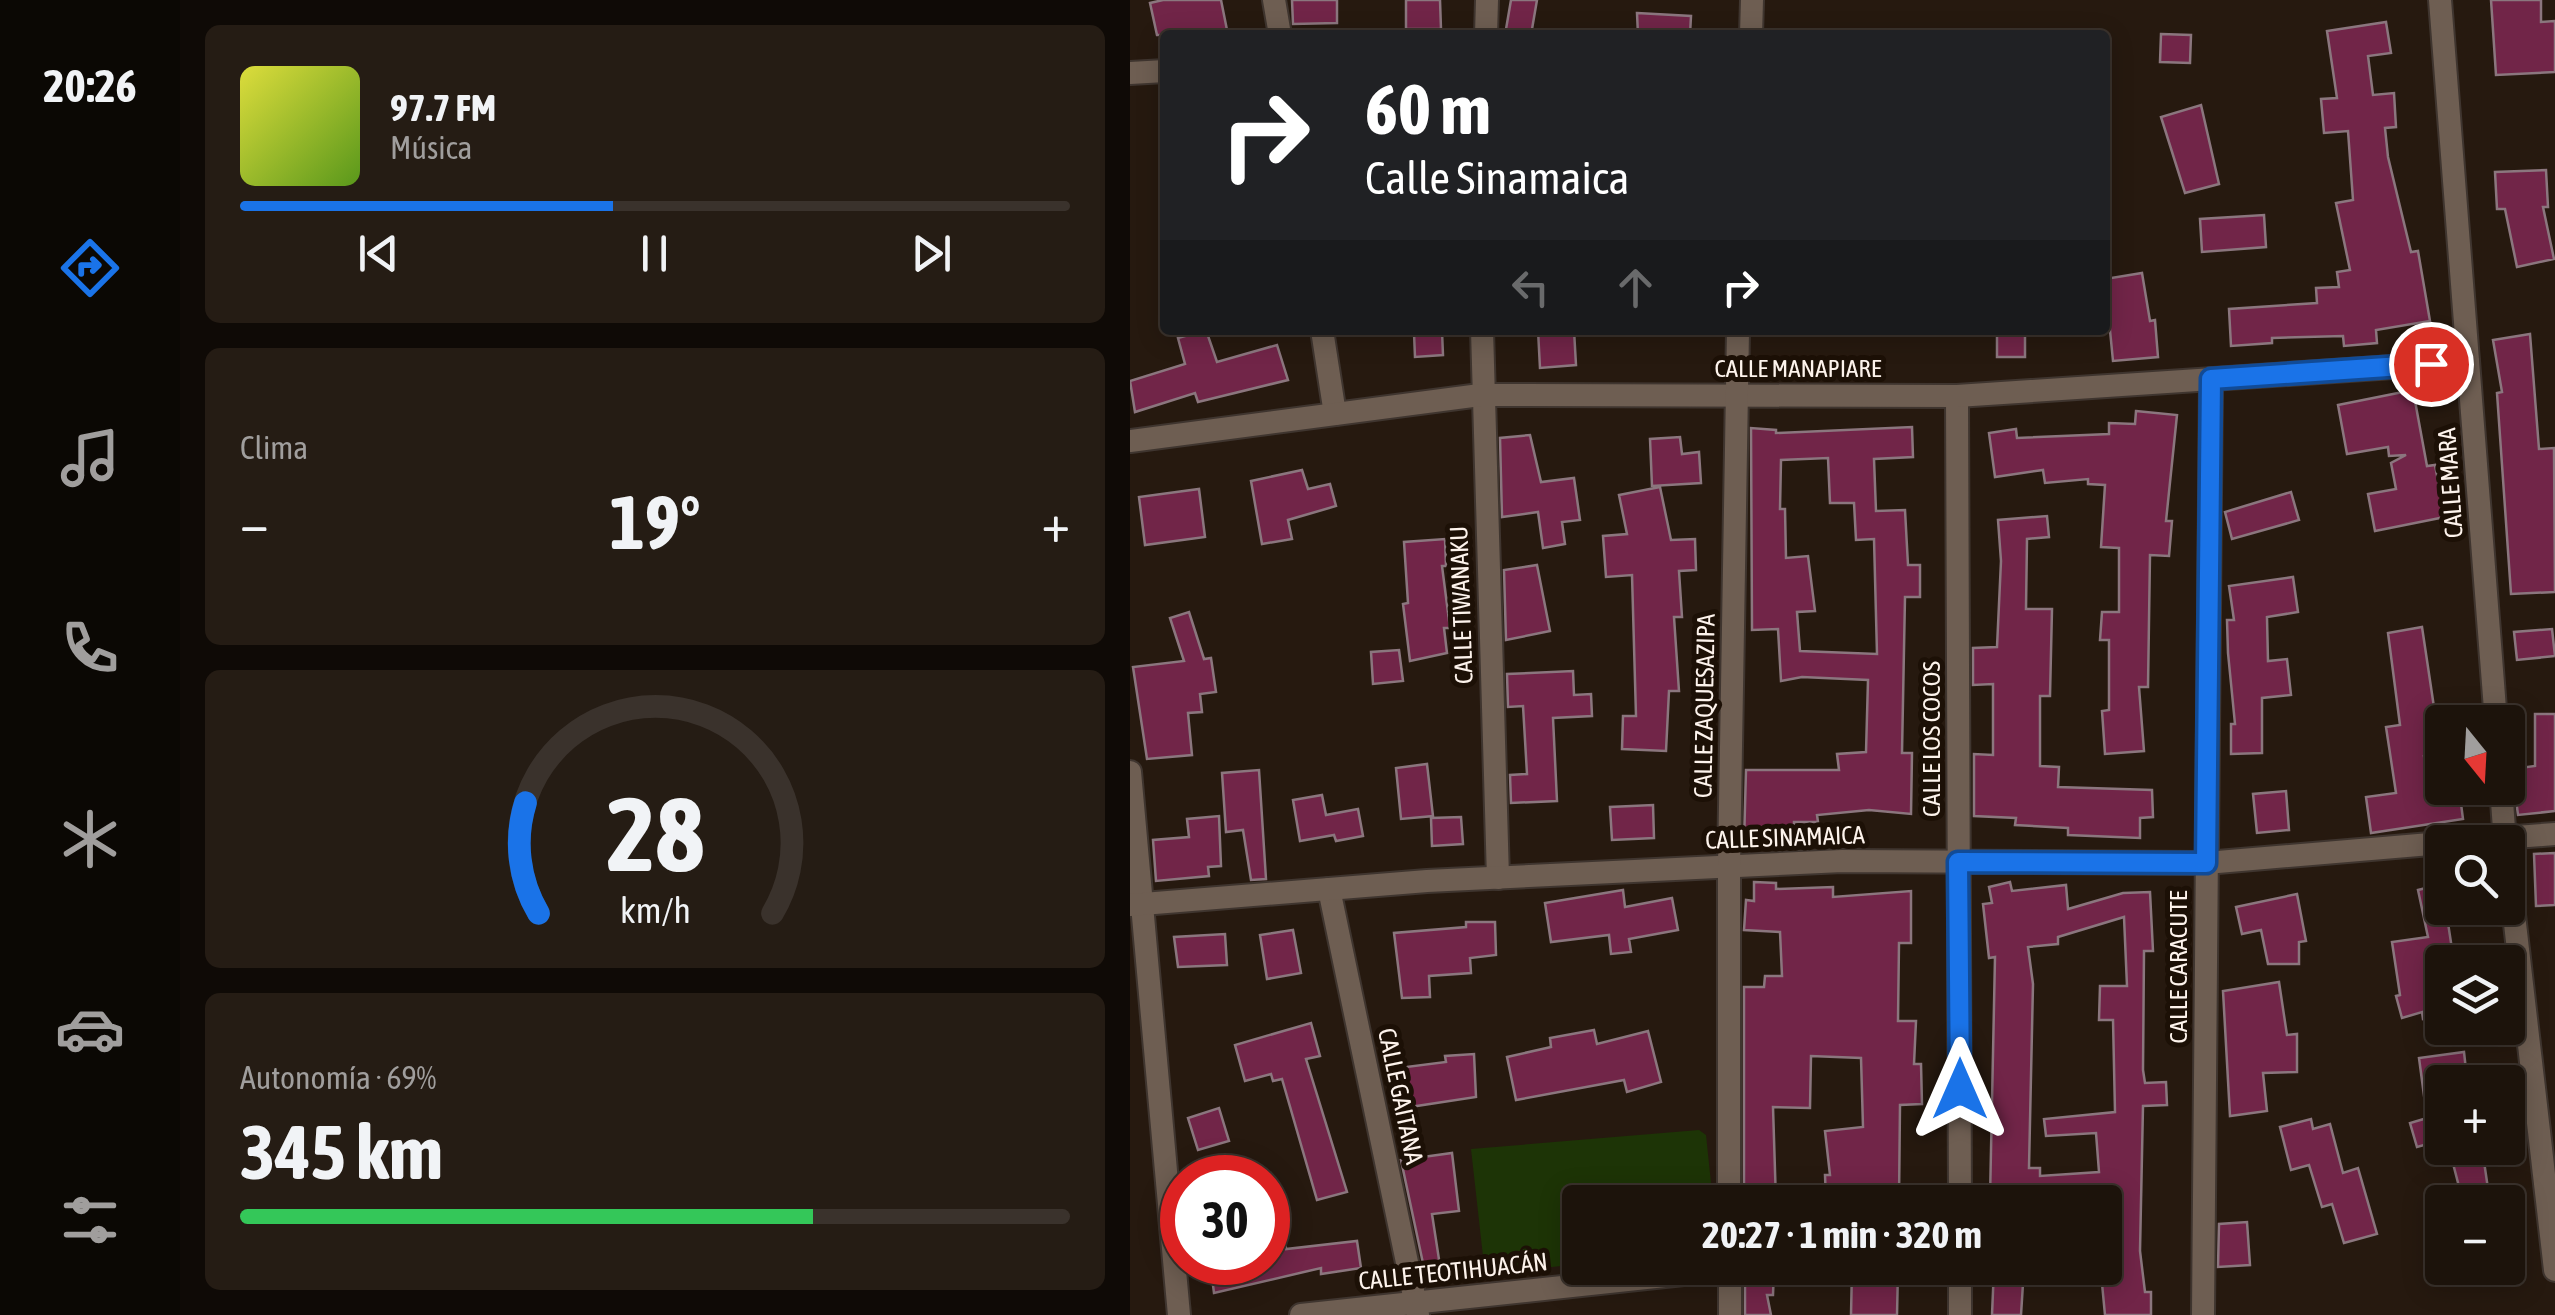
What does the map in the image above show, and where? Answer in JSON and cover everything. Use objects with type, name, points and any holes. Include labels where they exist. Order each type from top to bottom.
[{"type":"street","points":[[1274,0],[1279,30]]},
{"type":"street","points":[[1486,30],[1487,0]]},
{"type":"street","points":[[1751,30],[1752,0]]},
{"type":"street","name":"CALLE MARA","points":[[2440,0],[2495,705]]},
{"type":"street","points":[[1130,73],[1160,71]]},
{"type":"street","points":[[1323,335],[1335,414]]},
{"type":"street","name":"CALLE TIWANAKU","points":[[1482,335],[1480,395],[1498,878]]},
{"type":"street","name":"CALLE ZAQUESAZIPA","points":[[1729,1185],[1729,866],[1738,335]]},
{"type":"street","name":"CALLE MANAPIARE","points":[[1130,441],[1480,395],[1957,396],[2468,362]]},
{"type":"street","name":"CALLE CARACUTE","points":[[2203,1315],[2211,379]]},
{"type":"street","name":"CALLE LOS COCOS","points":[[1957,396],[1960,1185]]},
{"type":"street","points":[[1130,772],[1134,904],[1179,1315]]},
{"type":"street","name":"CALLE SINAMAICA","points":[[2525,838],[2555,834]]},
{"type":"street","name":"CALLE SINAMAICA","points":[[1134,904],[1729,866],[2206,863],[2425,845]]},
{"type":"street","name":"CALLE GAITANA","points":[[1329,889],[1417,1309]]},
{"type":"street","points":[[2515,925],[2555,1270]]},
{"type":"street","name":"CALLE TEOTIHUACÁN","points":[[1301,1315],[1417,1309],[1600,1285]]},
{"type":"street","points":[[1730,1285],[1730,1315]]},
{"type":"street","points":[[1960,1285],[1960,1315]]},
{"type":"green space","points":[[1699,1130],[1706,1135],[1711,1185],[1562,1185],[1562,1266],[1485,1274],[1471,1149]]},
{"type":"building","points":[[1221,0],[1227,30],[1160,30],[1157,35],[1150,3]]},
{"type":"building","points":[[1292,0],[1337,0],[1337,23],[1293,24]]},
{"type":"building","points":[[1406,0],[1440,0],[1441,29],[1406,29]]},
{"type":"building","points":[[1511,0],[1537,0],[1532,30],[1506,30]]},
{"type":"building","points":[[2491,0],[2541,0],[2541,22],[2555,21],[2555,72],[2496,75]]},
{"type":"building","points":[[1637,13],[1691,16],[1690,30],[1638,30]]},
{"type":"building","points":[[2386,22],[2391,53],[2368,56],[2373,95],[2394,93],[2396,127],[2385,128],[2388,157],[2411,252],[2418,251],[2430,321],[2376,330],[2377,343],[2344,346],[2343,336],[2272,338],[2272,343],[2231,346],[2229,309],[2317,303],[2316,288],[2339,287],[2337,272],[2350,270],[2336,203],[2353,200],[2348,131],[2324,133],[2321,99],[2337,98],[2327,31]]},
{"type":"building","points":[[2161,34],[2191,35],[2190,63],[2160,62]]},
{"type":"building","points":[[2201,105],[2219,184],[2185,193],[2161,117]]},
{"type":"building","points":[[2546,170],[2548,207],[2543,207],[2554,259],[2517,267],[2505,209],[2497,209],[2495,172]]},
{"type":"building","points":[[2264,215],[2266,247],[2202,252],[2200,219]]},
{"type":"building","points":[[2142,273],[2150,321],[2155,320],[2158,357],[2113,361],[2110,278]]},
{"type":"building","points":[[2530,334],[2539,449],[2554,448],[2555,592],[2511,594],[2497,393],[2502,392],[2493,340]]},
{"type":"building","points":[[1208,335],[1217,362],[1277,345],[1288,380],[1198,402],[1195,393],[1135,412],[1130,381],[1185,364],[1178,338]]},
{"type":"building","points":[[1414,335],[1442,335],[1443,355],[1415,357]]},
{"type":"building","points":[[1538,335],[1574,335],[1576,365],[1540,368]]},
{"type":"building","points":[[1997,335],[2025,335],[2025,357],[1997,357]]},
{"type":"building","points":[[2413,390],[2427,466],[2435,465],[2445,517],[2375,531],[2368,494],[2396,489],[2391,463],[2406,455],[2389,456],[2388,447],[2347,454],[2338,405]]},
{"type":"building","points":[[2136,411],[2177,415],[2166,521],[2172,521],[2169,556],[2150,555],[2148,687],[2139,687],[2144,751],[2105,754],[2102,711],[2109,710],[2109,640],[2100,640],[2102,612],[2119,612],[2119,548],[2101,547],[2105,485],[2088,484],[2088,479],[2045,483],[2043,470],[1995,477],[1989,433],[2016,429],[2017,438],[2109,434],[2109,423],[2135,424]]},
{"type":"building","points":[[1912,427],[1913,457],[1874,459],[1876,511],[1905,510],[1908,565],[1920,565],[1920,597],[1905,597],[1902,753],[1912,753],[1911,814],[1869,810],[1817,815],[1818,822],[1794,822],[1794,833],[1768,834],[1768,844],[1744,843],[1746,770],[1839,770],[1837,754],[1866,752],[1868,680],[1802,677],[1781,681],[1778,629],[1752,630],[1751,428],[1776,433]],"holes":[[[1828,458],[1830,503],[1854,503],[1856,540],[1874,539],[1877,654],[1800,651],[1797,612],[1815,611],[1808,556],[1786,558],[1785,509],[1780,509],[1781,460]]]},
{"type":"building","points":[[1530,435],[1541,482],[1574,478],[1580,520],[1562,522],[1565,544],[1543,548],[1538,512],[1502,517],[1500,438]]},
{"type":"building","points":[[1680,437],[1682,454],[1699,452],[1701,483],[1652,486],[1650,439]]},
{"type":"building","points":[[1302,470],[1308,489],[1330,484],[1336,506],[1288,520],[1292,539],[1262,544],[1251,481]]},
{"type":"building","points":[[1660,487],[1671,540],[1695,539],[1696,570],[1679,571],[1682,617],[1674,617],[1679,691],[1669,691],[1666,751],[1622,749],[1623,716],[1636,716],[1632,575],[1606,577],[1603,536],[1627,534],[1619,495]]},
{"type":"building","points":[[1199,489],[1205,537],[1145,545],[1139,497]]},
{"type":"building","points":[[2291,492],[2299,520],[2232,539],[2225,512]]},
{"type":"building","points":[[2047,516],[2049,537],[2027,539],[2026,609],[2052,609],[2050,696],[2040,696],[2040,766],[2059,767],[2058,787],[2152,790],[2153,817],[2140,818],[2140,838],[2068,835],[2068,828],[2015,825],[2016,818],[1974,816],[1974,754],[1993,755],[1993,684],[1973,685],[1973,648],[1997,647],[2001,561],[1998,520]]},
{"type":"building","points":[[1445,539],[1446,566],[1442,566],[1450,628],[1444,628],[1447,653],[1410,661],[1403,604],[1408,603],[1404,542]]},
{"type":"building","points":[[1537,565],[1550,631],[1506,640],[1504,570]]},
{"type":"building","points":[[2293,577],[2298,612],[2267,617],[2268,661],[2287,659],[2291,695],[2262,698],[2262,753],[2231,754],[2231,724],[2235,724],[2227,620],[2234,620],[2229,586]]},
{"type":"building","points":[[1189,612],[1204,659],[1211,658],[1216,692],[1200,694],[1202,712],[1188,713],[1192,755],[1147,759],[1133,667],[1184,661],[1170,618]]},
{"type":"building","points":[[2422,627],[2434,705],[2425,705],[2425,805],[2461,805],[2463,819],[2371,833],[2366,797],[2396,793],[2386,727],[2400,725],[2388,633]]},
{"type":"building","points":[[2552,629],[2555,656],[2517,660],[2514,632]]},
{"type":"building","points":[[1399,650],[1403,681],[1373,684],[1371,652]]},
{"type":"building","points":[[1573,671],[1574,695],[1591,694],[1592,716],[1553,718],[1557,801],[1511,803],[1510,775],[1527,774],[1523,706],[1508,707],[1507,674]]},
{"type":"building","points":[[2535,714],[2555,714],[2555,811],[2518,815],[2517,805],[2525,805],[2525,767],[2535,766]]},
{"type":"building","points":[[1427,764],[1433,816],[1401,819],[1396,768]]},
{"type":"building","points":[[1259,770],[1266,879],[1251,880],[1243,830],[1226,832],[1222,773]]},
{"type":"building","points":[[2286,791],[2289,830],[2257,833],[2253,794]]},
{"type":"building","points":[[1322,795],[1326,815],[1358,809],[1363,836],[1336,841],[1334,835],[1300,841],[1293,800]]},
{"type":"building","points":[[1653,805],[1654,838],[1612,840],[1610,807]]},
{"type":"building","points":[[1219,816],[1221,866],[1208,867],[1209,876],[1156,881],[1153,840],[1189,837],[1187,819]]},
{"type":"building","points":[[1461,817],[1463,844],[1432,846],[1431,818]]},
{"type":"building","points":[[2555,853],[2555,905],[2536,906],[2534,854]]},
{"type":"building","points":[[1754,882],[1776,883],[1776,889],[1833,887],[1833,897],[1911,891],[1911,943],[1899,943],[1898,1021],[1916,1021],[1914,1064],[1921,1064],[1922,1104],[1900,1105],[1899,1185],[1825,1185],[1825,1175],[1830,1175],[1825,1131],[1863,1127],[1861,1058],[1811,1056],[1810,1108],[1773,1107],[1775,1185],[1744,1185],[1744,987],[1764,987],[1765,976],[1782,976],[1780,932],[1744,930],[1746,900],[1754,901]]},
{"type":"building","points":[[2010,882],[2012,891],[2066,885],[2068,909],[2123,893],[2150,892],[2153,951],[2144,951],[2143,1070],[2145,1083],[2166,1082],[2167,1105],[2143,1106],[2140,1251],[2145,1292],[2151,1292],[2151,1315],[2105,1315],[2102,1285],[2122,1285],[2122,1185],[1990,1185],[1995,957],[1989,958],[1983,904],[1992,903],[1989,887]],"holes":[[[2124,917],[2127,986],[2100,986],[2099,1020],[2113,1020],[2115,1112],[2044,1119],[2046,1136],[2096,1133],[2099,1172],[2040,1176],[2040,1168],[2029,1168],[2033,984],[2028,947],[2058,944],[2058,937]]]},
{"type":"building","points":[[2425,888],[2425,923],[2418,890]]},
{"type":"building","points":[[1623,890],[1625,907],[1672,898],[1678,930],[1629,939],[1631,952],[1611,954],[1609,935],[1551,942],[1545,903]]},
{"type":"building","points":[[2297,894],[2306,941],[2299,942],[2299,964],[2268,964],[2261,930],[2242,934],[2236,907]]},
{"type":"building","points":[[1466,922],[1495,922],[1496,955],[1470,958],[1471,973],[1429,976],[1430,997],[1402,998],[1394,933],[1466,927]]},
{"type":"building","points":[[2425,925],[2448,925],[2451,945],[2425,945],[2425,1019],[2422,1012],[2402,1018],[2396,996],[2400,995],[2392,942],[2428,937]]},
{"type":"building","points":[[1293,930],[1301,973],[1267,979],[1260,935]]},
{"type":"building","points":[[1225,934],[1227,965],[1178,967],[1174,937]]},
{"type":"building","points":[[2279,982],[2287,1035],[2297,1034],[2297,1072],[2263,1073],[2267,1111],[2230,1116],[2223,991]]},
{"type":"building","points":[[1311,1023],[1320,1056],[1306,1059],[1347,1192],[1317,1200],[1282,1079],[1273,1081],[1271,1074],[1245,1081],[1235,1045]]},
{"type":"building","points":[[1594,1030],[1597,1044],[1648,1031],[1661,1082],[1627,1092],[1624,1080],[1516,1100],[1507,1057],[1551,1047],[1550,1038]]},
{"type":"building","points":[[2464,1052],[2465,1065],[2425,1065],[2425,1103],[2419,1058]]},
{"type":"building","points":[[1474,1054],[1476,1097],[1410,1107],[1406,1067],[1446,1062],[1445,1056]]},
{"type":"building","points":[[1219,1108],[1229,1141],[1198,1150],[1188,1118]]},
{"type":"building","points":[[2311,1119],[2313,1129],[2330,1124],[2343,1173],[2358,1168],[2377,1234],[2344,1243],[2332,1204],[2322,1207],[2309,1165],[2291,1170],[2280,1127]]},
{"type":"building","points":[[2425,1119],[2425,1145],[2417,1147],[2410,1123]]},
{"type":"building","points":[[1452,1153],[1459,1211],[1432,1214],[1442,1279],[1427,1282],[1401,1160]]},
{"type":"building","points":[[2453,1165],[2485,1165],[2487,1185],[2459,1185]]},
{"type":"building","points":[[2247,1222],[2250,1265],[2218,1267],[2219,1224]]},
{"type":"building","points":[[1357,1241],[1361,1268],[1321,1274],[1321,1268],[1290,1275],[1290,1249]]},
{"type":"building","points":[[1213,1285],[1248,1285],[1214,1293]]},
{"type":"building","points":[[1745,1285],[1773,1285],[1773,1295],[1767,1295],[1771,1315],[1745,1315]]},
{"type":"building","points":[[1852,1285],[1898,1285],[1897,1315],[1851,1315]]},
{"type":"building","points":[[1993,1285],[2023,1285],[2021,1315],[1992,1315]]},
{"type":"route","points":[[1960,1089],[1958,862],[2206,863],[2211,379],[2431,364]]}]
